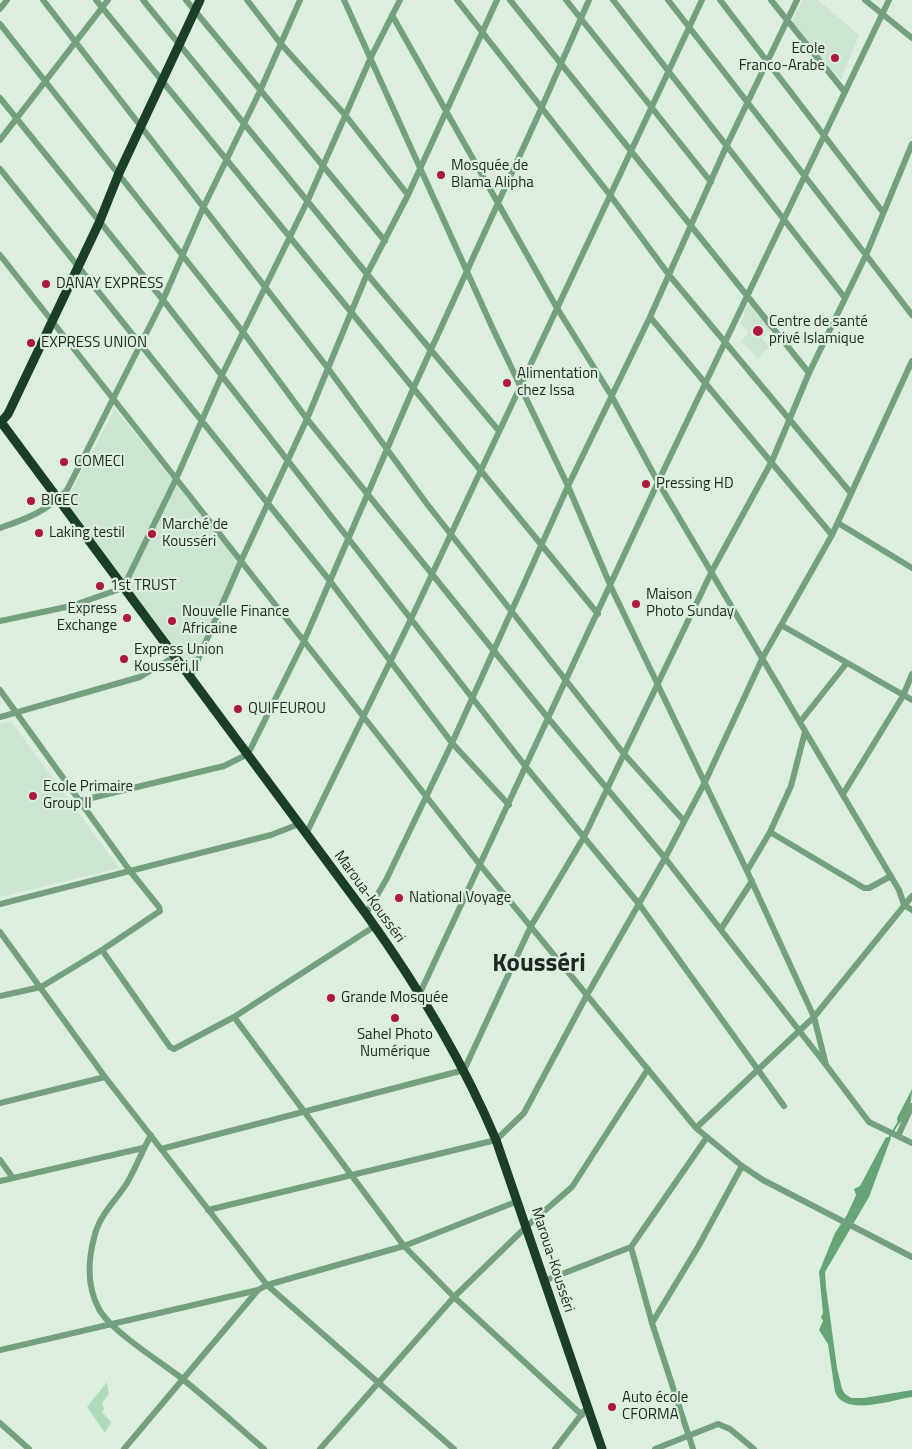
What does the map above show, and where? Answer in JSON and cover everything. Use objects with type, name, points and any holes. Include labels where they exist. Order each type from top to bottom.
[{"type":"highway","points":[[0,422],[8,414],[99,224],[140,126],[200,0]]},
{"type":"highway","name":"Maroua-Kousséri","points":[[0,422],[375,926],[420,993],[464,1070],[496,1140],[602,1449]]},
{"type":"street","points":[[0,9],[7,0]]},
{"type":"street","points":[[43,0],[264,288],[328,367],[451,533],[624,754],[684,821]]},
{"type":"street","points":[[96,0],[598,614]]},
{"type":"street","points":[[0,140],[108,0]]},
{"type":"street","points":[[143,0],[367,274],[432,348],[499,431]]},
{"type":"street","points":[[186,0],[385,241]]},
{"type":"street","points":[[247,0],[281,44],[346,116],[408,195]]},
{"type":"street","points":[[0,528],[35,516],[67,490],[163,300],[225,158],[260,91],[300,0]]},
{"type":"street","points":[[344,0],[467,272],[568,486],[611,587],[657,687],[748,871],[814,1017],[826,1065]]},
{"type":"street","points":[[0,621],[71,606],[123,588],[176,479],[200,422],[308,200],[371,57],[400,0]]},
{"type":"street","points":[[457,0],[610,195],[668,275],[850,492]]},
{"type":"street","points":[[190,678],[241,561],[307,419],[367,274],[408,195],[497,0]]},
{"type":"street","points":[[510,0],[809,373]]},
{"type":"street","points":[[566,0],[712,182]]},
{"type":"street","points":[[79,800],[224,766],[248,754],[304,641],[369,495],[413,388],[542,109],[589,0]]},
{"type":"street","points":[[613,0],[845,298]]},
{"type":"street","points":[[668,0],[912,315]]},
{"type":"street","points":[[306,834],[411,619],[702,0]]},
{"type":"street","points":[[720,0],[882,211]]},
{"type":"street","points":[[771,0],[844,91]]},
{"type":"street","points":[[366,914],[386,880],[452,743],[568,486],[650,317],[712,182],[726,147],[797,0]]},
{"type":"street","points":[[865,0],[912,38]]},
{"type":"street","points":[[420,993],[611,587],[658,482],[889,0]]},
{"type":"street","points":[[392,15],[557,308],[611,395],[658,482],[891,876],[904,905],[912,910]]},
{"type":"street","points":[[0,24],[243,332],[307,419],[548,718],[665,858],[800,1031],[863,1116],[869,1122],[912,1143]]},
{"type":"street","points":[[0,98],[99,224],[163,300],[471,698],[639,904],[784,1106]]},
{"type":"street","points":[[161,1149],[464,1070],[531,926],[584,837],[712,571],[772,461],[809,373],[866,255],[882,211],[912,144]]},
{"type":"street","points":[[0,169],[200,422],[330,581],[452,743],[509,805]]},
{"type":"street","points":[[0,255],[481,866],[696,1128],[742,1166],[781,1191],[912,1257]]},
{"type":"street","points":[[650,317],[707,382],[832,535]]},
{"type":"street","points":[[208,1210],[496,1140],[524,1113],[705,782],[763,657],[838,523],[850,492],[912,361]]},
{"type":"street","points":[[838,523],[912,568]]},
{"type":"street","points":[[781,625],[846,664],[912,700]]},
{"type":"street","points":[[0,716],[140,678],[174,657]]},
{"type":"street","points":[[800,722],[846,664]]},
{"type":"street","points":[[843,794],[903,696],[912,674]]},
{"type":"street","points":[[0,690],[130,871],[159,907],[160,911],[102,950],[41,987],[0,996]]},
{"type":"street","points":[[748,871],[770,832],[794,778],[806,732]]},
{"type":"street","points":[[0,904],[271,835],[299,824]]},
{"type":"street","points":[[770,832],[864,888],[869,888],[891,876]]},
{"type":"street","points":[[721,929],[752,881]]},
{"type":"street","points":[[696,1128],[814,1017],[912,896]]},
{"type":"street","points":[[102,950],[172,1049],[178,1048],[234,1017],[375,926]]},
{"type":"street","points":[[0,932],[105,1076],[267,1285],[454,1449]]},
{"type":"street","points":[[234,1017],[404,1246],[454,1297],[582,1415]]},
{"type":"street","points":[[320,1449],[454,1297],[527,1226],[572,1187],[648,1069]]},
{"type":"street","points":[[0,1103],[105,1076]]},
{"type":"street","points":[[897,1135],[912,1106]]},
{"type":"street","points":[[151,1135],[128,1182],[101,1216],[90,1258],[92,1289],[95,1301],[100,1311],[113,1325],[184,1380],[264,1449]]},
{"type":"street","points":[[544,1281],[631,1247],[707,1136]]},
{"type":"street","points":[[0,1181],[143,1148]]},
{"type":"street","points":[[0,1160],[13,1178]]},
{"type":"street","points":[[652,1323],[698,1247],[742,1166]]},
{"type":"street","points":[[0,1350],[258,1290],[267,1285],[404,1246],[518,1201]]},
{"type":"street","points":[[631,1247],[652,1323],[693,1449]]},
{"type":"street","points":[[124,1449],[258,1290]]},
{"type":"street","points":[[556,1449],[588,1406]]},
{"type":"street","points":[[0,1423],[30,1449]]},
{"type":"street","points":[[655,1449],[718,1424],[730,1429],[754,1448]]},
{"type":"shaded area","name":"Ecole Franco-Arabe","points":[[803,0],[818,0],[859,35],[841,80],[791,23]]},
{"type":"shaded area","name":"Centre de santé privé Islamique","points":[[750,304],[772,329],[762,338],[769,347],[758,359],[741,341],[749,333],[740,322],[745,314],[743,311]]},
{"type":"shaded area","name":"Marché de Kousséri","points":[[115,409],[241,564],[191,675],[65,503]]},
{"type":"shaded area","name":"Ecole Primaire Group II","points":[[11,721],[119,868],[0,897],[0,724]]},
{"type":"shaded area","points":[[912,1089],[909,1108],[898,1125],[897,1118]]},
{"type":"shaded area","points":[[886,1137],[891,1138],[869,1197],[825,1272],[826,1287],[837,1368],[845,1394],[851,1398],[864,1398],[912,1390],[912,1397],[869,1405],[848,1404],[840,1400],[835,1392],[828,1344],[819,1330],[823,1321],[821,1317],[823,1313],[819,1272],[835,1233],[847,1215],[856,1195],[854,1189],[860,1186]]},
{"type":"shaded area","points":[[107,1382],[109,1394],[102,1403],[104,1409],[102,1412],[111,1422],[105,1433],[87,1407]]},
{"type":"waterway","points":[[889,1138],[898,1123]]},
{"type":"place","name":"Ecole Franco-Arabe","points":[[835,58]]},
{"type":"place","name":"Mosquée de Blama Alipha","points":[[441,175]]},
{"type":"place","name":"DANAY EXPRESS","points":[[46,284]]},
{"type":"place","name":"Centre de santé privé Islamique","points":[[758,331]]},
{"type":"place","name":"EXPRESS UNION","points":[[31,343]]},
{"type":"place","name":"Alimentation chez Issa","points":[[507,383]]},
{"type":"place","name":"COMECI","points":[[64,462]]},
{"type":"place","name":"Pressing HD","points":[[646,484]]},
{"type":"place","name":"BICEC","points":[[31,501]]},
{"type":"place","name":"Laking testil","points":[[39,533]]},
{"type":"place","name":"Marché de Kousséri","points":[[152,534]]},
{"type":"place","name":"1st TRUST","points":[[100,586]]},
{"type":"place","name":"Maison Photo Sunday","points":[[636,604]]},
{"type":"place","name":"Express Exchange","points":[[127,618]]},
{"type":"place","name":"Nouvelle Finance Africaine","points":[[172,621]]},
{"type":"place","name":"Express Union Kousséri II","points":[[124,659]]},
{"type":"place","name":"QUIFEUROU","points":[[238,709]]},
{"type":"place","name":"Ecole Primaire Group II","points":[[33,796]]},
{"type":"place","name":"National Voyage","points":[[399,898]]},
{"type":"place","name":"Grande Mosquée","points":[[331,998]]},
{"type":"place","name":"Sahel Photo Numérique","points":[[395,1018]]},
{"type":"place","name":"Auto école CFORMA","points":[[612,1407]]},
{"type":"district","name":"Kousséri","points":[[539,965]]}]
